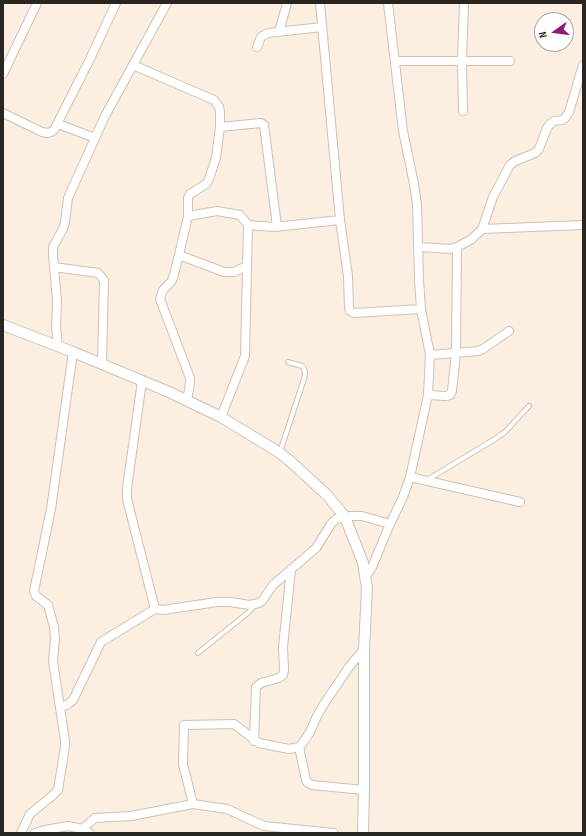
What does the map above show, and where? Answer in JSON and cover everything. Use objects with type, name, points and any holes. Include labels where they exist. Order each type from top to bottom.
[{"type":"street","points":[[3,74],[37,3]]},
{"type":"street","points":[[3,113],[47,133],[51,132],[58,124],[116,3]]},
{"type":"street","points":[[58,346],[56,327],[57,301],[53,247],[63,229],[68,198],[95,138],[167,3]]},
{"type":"street","points":[[279,32],[287,3]]},
{"type":"street","points":[[320,3],[340,220],[348,276],[349,308],[350,311],[354,313],[421,309]]},
{"type":"street","points":[[366,576],[372,567],[403,497],[410,477],[428,395],[430,355],[421,309],[415,190],[403,131],[388,3]]},
{"type":"street","points":[[463,111],[462,61],[464,3]]},
{"type":"street","points":[[257,47],[259,40],[264,35],[322,27]]},
{"type":"street","points":[[395,62],[510,61]]},
{"type":"street","points":[[133,65],[214,100],[219,107],[220,127],[216,158],[210,179],[202,187],[190,194],[188,201],[188,216],[173,278],[163,290],[160,299],[190,378],[188,401]]},
{"type":"street","points":[[419,247],[450,249],[472,239],[482,229],[493,197],[510,165],[515,161],[535,153],[539,149],[550,124],[554,121],[563,120],[569,112],[582,69]]},
{"type":"street","points":[[220,127],[261,123],[264,125],[277,226]]},
{"type":"street","points":[[58,124],[95,138]]},
{"type":"street","points":[[188,216],[217,211],[240,215],[248,225],[244,356],[220,417]]},
{"type":"street","points":[[248,225],[277,226],[340,220]]},
{"type":"street","points":[[482,229],[583,225]]},
{"type":"street","points":[[428,395],[446,396],[452,391],[456,353],[457,247]]},
{"type":"street","points":[[179,255],[224,272],[234,272],[247,266]]},
{"type":"street","points":[[54,267],[98,274],[104,280],[102,364]]},
{"type":"street","points":[[3,325],[102,364],[188,401],[220,417],[280,453],[327,495],[345,517],[363,563],[367,588],[364,649],[363,833]]},
{"type":"street","points":[[430,355],[470,353],[483,349],[510,331]]},
{"type":"street","points":[[21,833],[30,814],[58,790],[65,741],[53,661],[55,639],[52,617],[48,605],[36,596],[34,591],[51,509],[73,352]]},
{"type":"street","points":[[142,381],[127,488],[127,499],[155,609]]},
{"type":"street","points":[[410,477],[520,502]]},
{"type":"street","points":[[60,707],[67,705],[73,700],[101,642],[155,609],[163,610],[217,602],[254,605],[262,601],[273,585],[316,548],[331,524],[336,519],[362,516],[390,524]]},
{"type":"street","points":[[254,741],[256,687],[261,683],[279,678],[283,675],[283,647],[291,569]]},
{"type":"street","points":[[193,804],[183,764],[184,725],[234,724],[254,741],[259,743],[289,749],[299,747],[310,732],[324,704],[349,667],[364,649]]},
{"type":"street","points":[[299,747],[306,780],[308,783],[312,785],[364,790]]},
{"type":"street","points":[[82,828],[95,818],[131,816],[193,804],[227,809],[264,826],[334,833]]},
{"type":"street","points":[[35,833],[68,826],[82,828],[90,833]]},
{"type":"lane","points":[[280,453],[305,373],[302,366],[288,362]]},
{"type":"lane","points":[[426,481],[500,436],[529,406]]},
{"type":"lane","points":[[198,652],[249,612],[254,605]]}]
